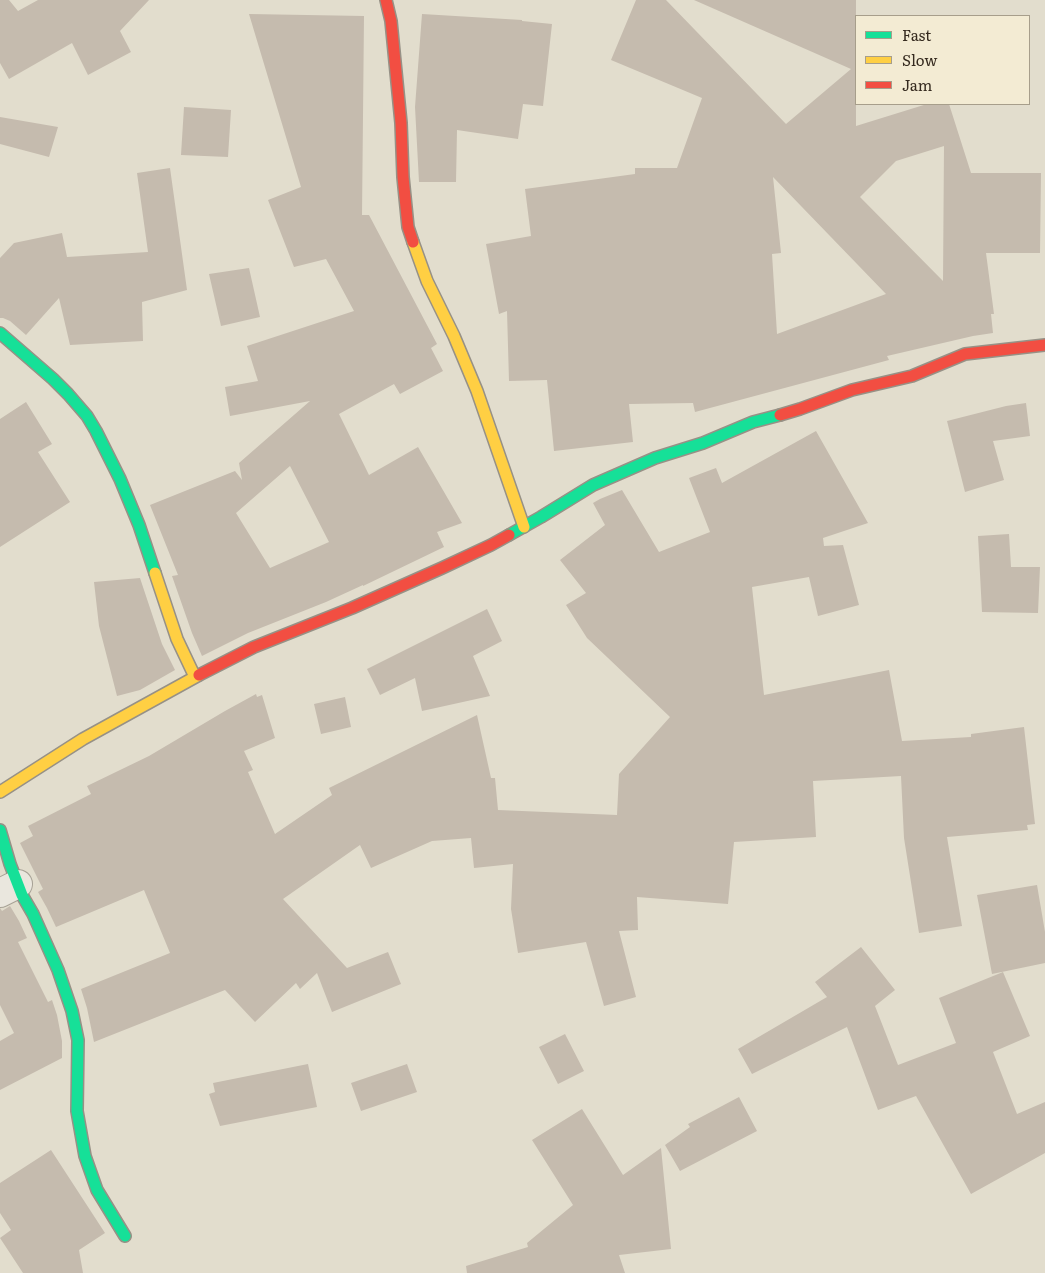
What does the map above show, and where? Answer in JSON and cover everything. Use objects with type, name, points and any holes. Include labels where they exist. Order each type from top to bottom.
[{"type":"street","points":[[386,0],[391,21],[401,123],[403,177],[408,227],[427,281],[454,336],[477,391],[524,527]]},
{"type":"street","points":[[0,333],[53,378],[86,416],[96,431],[124,488],[139,525],[177,639],[195,677]]},
{"type":"street","points":[[0,792],[84,739],[195,677],[254,647],[352,608],[491,545],[593,485],[655,458],[703,443],[753,422],[800,409],[852,390],[912,376],[965,354],[1045,345]]},
{"type":"street","points":[[0,830],[10,864],[9,889],[22,895],[33,914],[58,970],[72,1011],[78,1040],[77,1111],[85,1156],[97,1190],[125,1236]]},
{"type":"building","points":[[0,0],[9,0],[18,11],[38,0],[149,0],[120,31],[131,52],[88,75],[72,43],[9,79],[0,63]]},
{"type":"building","points":[[636,0],[666,0],[786,124],[851,69],[694,0],[856,0],[856,126],[924,105],[949,105],[971,173],[1041,173],[1040,253],[986,253],[994,314],[991,314],[993,333],[887,356],[889,360],[695,412],[693,403],[629,404],[633,442],[554,451],[547,380],[509,381],[507,311],[499,314],[486,244],[531,236],[525,189],[635,174],[635,168],[677,168],[702,98],[611,60]],"holes":[[[944,146],[943,281],[860,197],[896,161]],[[773,177],[886,294],[777,334],[772,254],[781,253]]]},
{"type":"building","points":[[249,14],[364,16],[362,215],[369,215],[437,344],[431,348],[443,371],[400,394],[394,384],[339,414],[369,475],[418,447],[462,523],[437,532],[444,547],[363,586],[248,633],[202,656],[172,576],[178,575],[150,505],[235,471],[242,480],[239,463],[310,401],[230,416],[225,387],[258,381],[247,346],[354,311],[326,259],[294,267],[268,200],[301,187]],"holes":[[[290,466],[329,542],[270,568],[236,513]]]},
{"type":"building","points":[[422,14],[522,20],[552,24],[543,106],[523,104],[518,139],[457,130],[456,182],[419,182],[415,107]]},
{"type":"building","points":[[184,107],[231,110],[228,157],[181,155]]},
{"type":"building","points":[[0,117],[58,127],[49,157],[0,144]]},
{"type":"building","points":[[170,168],[187,290],[142,302],[143,341],[70,345],[59,298],[26,335],[10,321],[0,318],[0,258],[14,243],[62,233],[67,257],[148,252],[137,173]]},
{"type":"building","points":[[249,268],[260,317],[221,326],[209,274]]},
{"type":"building","points":[[26,402],[52,444],[38,452],[70,502],[0,547],[0,419]]},
{"type":"building","points":[[1026,403],[1030,436],[993,441],[1004,480],[965,492],[947,421],[1006,406]]},
{"type":"building","points":[[816,431],[868,523],[823,538],[824,546],[843,545],[859,605],[818,616],[809,577],[752,587],[764,695],[889,670],[902,741],[971,737],[971,734],[1024,727],[1035,824],[1027,825],[1028,830],[947,837],[962,926],[919,933],[904,838],[901,776],[813,781],[816,837],[734,842],[728,904],[637,897],[638,930],[619,931],[636,997],[604,1006],[586,942],[518,953],[511,909],[513,864],[474,868],[471,838],[432,841],[371,868],[360,845],[283,899],[347,968],[388,952],[401,984],[332,1012],[317,973],[300,989],[296,983],[255,1022],[225,990],[94,1042],[81,989],[170,953],[144,890],[56,927],[38,892],[43,889],[20,843],[33,836],[28,826],[91,794],[87,786],[149,756],[256,694],[257,697],[262,695],[275,738],[244,751],[253,770],[248,772],[275,834],[332,795],[329,788],[477,715],[491,778],[495,778],[498,810],[617,815],[619,774],[670,717],[587,638],[566,605],[586,593],[560,560],[605,525],[593,503],[622,490],[659,552],[710,532],[689,478],[716,468],[722,483]]},
{"type":"building","points":[[1009,534],[1011,567],[1040,567],[1038,613],[982,612],[978,536]]},
{"type":"building","points":[[140,578],[162,644],[175,670],[140,690],[117,696],[99,626],[94,582]]},
{"type":"building","points":[[487,609],[502,641],[473,656],[490,696],[422,711],[415,678],[380,695],[367,669]]},
{"type":"building","points":[[345,697],[351,727],[321,734],[314,704]]},
{"type":"building","points":[[1037,885],[1045,932],[1045,963],[992,974],[977,895]]},
{"type":"building","points":[[10,906],[27,938],[18,942],[48,1002],[52,1000],[62,1041],[62,1058],[0,1090],[0,1041],[14,1033],[0,1005],[0,908],[2,911]]},
{"type":"building","points":[[861,947],[895,990],[875,1006],[898,1065],[956,1043],[939,998],[1003,972],[1030,1036],[993,1052],[1017,1114],[1045,1102],[1045,1153],[971,1194],[916,1096],[878,1110],[847,1027],[752,1074],[738,1049],[827,997],[815,982]]},
{"type":"building","points":[[565,1034],[584,1071],[558,1084],[539,1047]]},
{"type":"building","points":[[308,1064],[317,1107],[220,1126],[209,1094],[215,1092],[213,1083]]},
{"type":"building","points":[[407,1064],[417,1092],[361,1111],[351,1083]]},
{"type":"building","points":[[739,1097],[757,1131],[680,1171],[665,1145],[690,1127],[688,1124]]},
{"type":"building","points":[[582,1109],[623,1175],[661,1148],[671,1249],[619,1255],[625,1273],[467,1273],[466,1266],[528,1247],[527,1243],[573,1205],[532,1140]]},
{"type":"building","points":[[51,1150],[105,1233],[79,1250],[83,1273],[23,1273],[0,1238],[11,1230],[0,1213],[0,1183]]},
{"type":"traffic: fast","points":[[0,333],[53,379],[87,416],[120,479],[139,525],[155,573]]},
{"type":"traffic: fast","points":[[509,535],[593,485],[655,458],[703,443],[753,422],[780,415]]},
{"type":"traffic: fast","points":[[0,830],[22,895],[33,914],[58,970],[72,1011],[78,1040],[77,1111],[85,1156],[97,1190],[125,1236]]},
{"type":"traffic: slow","points":[[413,242],[427,281],[454,336],[477,391],[524,527]]},
{"type":"traffic: slow","points":[[155,573],[177,639],[195,677]]},
{"type":"traffic: slow","points":[[0,792],[83,739],[199,675]]},
{"type":"traffic: jam","points":[[386,0],[391,21],[401,123],[403,177],[408,227],[413,242]]},
{"type":"traffic: jam","points":[[780,415],[852,390],[912,376],[965,354],[1045,345]]},
{"type":"traffic: jam","points":[[199,675],[254,647],[352,608],[442,568],[509,535]]}]
